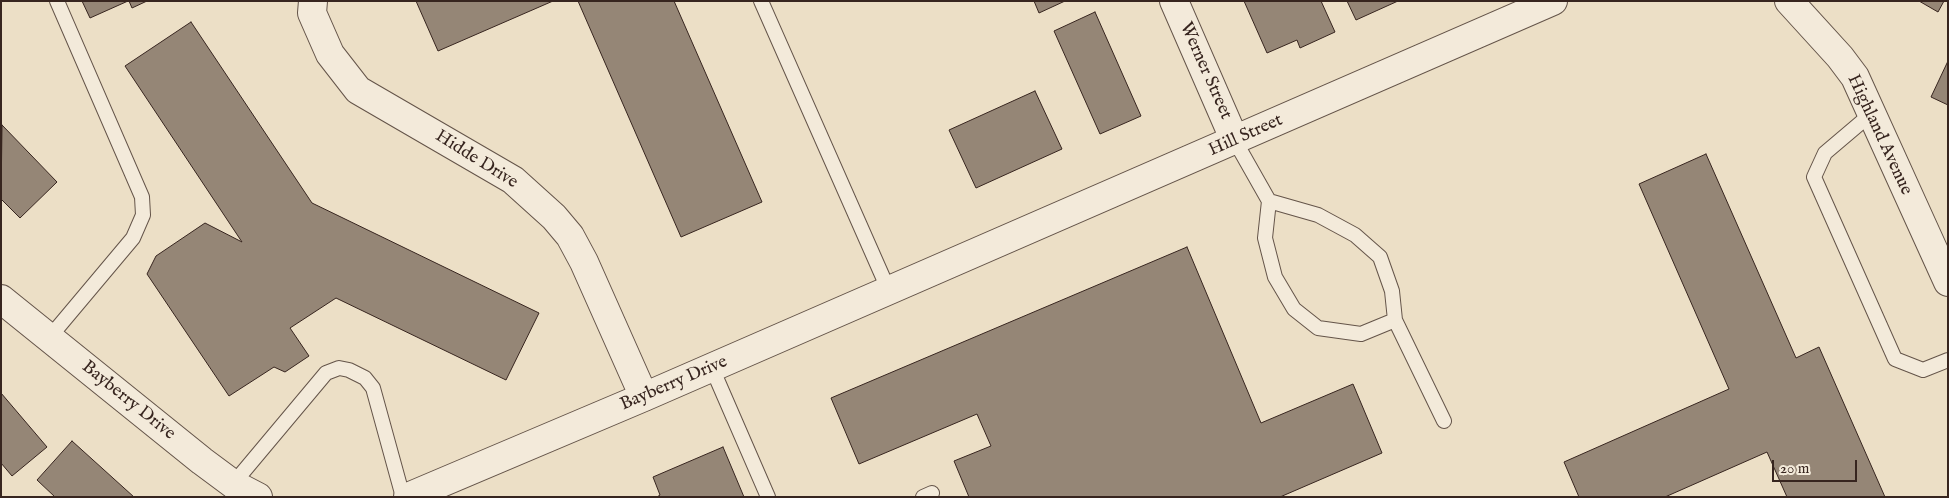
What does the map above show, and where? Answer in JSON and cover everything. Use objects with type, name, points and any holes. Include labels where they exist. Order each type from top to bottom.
[{"type":"street","name":"Hidde Drive","points":[[313,1],[312,13],[330,54],[358,90],[513,180],[554,217],[570,236],[584,262],[644,397]]},
{"type":"street","name":"Werner Street","points":[[1174,1],[1235,141]]},
{"type":"street","name":"Hill Street","points":[[939,269],[1553,1]]},
{"type":"street","name":"Highland Avenue","points":[[1789,1],[1840,57],[1854,77],[1948,282]]},
{"type":"street","name":"Bayberry Drive","points":[[408,497],[939,269]]},
{"type":"street","name":"Bayberry Drive","points":[[1,299],[233,484],[258,497]]},
{"type":"lane","points":[[49,338],[133,238],[143,216],[142,197],[57,1]]},
{"type":"lane","points":[[761,1],[889,291]]},
{"type":"lane","points":[[1871,114],[1825,153],[1814,176],[1894,359],[1923,370],[1948,360]]},
{"type":"lane","points":[[1235,141],[1269,201],[1265,238],[1274,277],[1294,309],[1318,328],[1361,334],[1395,320]]},
{"type":"lane","points":[[1269,201],[1318,215],[1355,235],[1380,258],[1392,291],[1395,320],[1444,421]]},
{"type":"lane","points":[[233,484],[326,373],[339,368],[349,370],[365,378],[373,388],[403,497]]},
{"type":"lane","points":[[712,368],[768,497]]},
{"type":"building","points":[[82,1],[128,1],[90,18]]},
{"type":"building","points":[[129,1],[147,1],[132,8]]},
{"type":"building","points":[[416,1],[553,1],[438,51]]},
{"type":"building","points":[[578,1],[674,1],[762,202],[681,237]]},
{"type":"building","points":[[1034,1],[1065,1],[1039,13]]},
{"type":"building","points":[[1244,1],[1321,1],[1335,32],[1300,48],[1297,40],[1267,53]]},
{"type":"building","points":[[1347,1],[1398,1],[1356,20]]},
{"type":"building","points":[[1919,1],[1944,1],[1938,12]]},
{"type":"building","points":[[1095,12],[1141,116],[1100,134],[1054,31]]},
{"type":"building","points":[[191,22],[312,203],[539,313],[506,380],[336,298],[290,328],[309,356],[285,372],[274,367],[229,396],[147,274],[156,256],[205,223],[242,242],[125,66]]},
{"type":"building","points":[[1948,61],[1948,105],[1931,97]]},
{"type":"building","points":[[1035,91],[1062,149],[976,188],[949,130]]},
{"type":"building","points":[[2,125],[57,182],[20,218],[1,199]]},
{"type":"building","points":[[1706,154],[1796,358],[1819,347],[1885,497],[1787,497],[1767,452],[1665,497],[1579,497],[1564,462],[1729,389],[1639,184]]},
{"type":"building","points":[[1187,247],[1261,423],[1353,384],[1382,453],[1280,497],[969,497],[954,461],[991,446],[977,414],[859,464],[831,398]]},
{"type":"building","points":[[1,393],[47,447],[12,476],[1,463]]},
{"type":"building","points":[[72,441],[134,497],[55,497],[37,480]]},
{"type":"building","points":[[723,447],[744,497],[657,497],[660,495],[653,477]]}]
